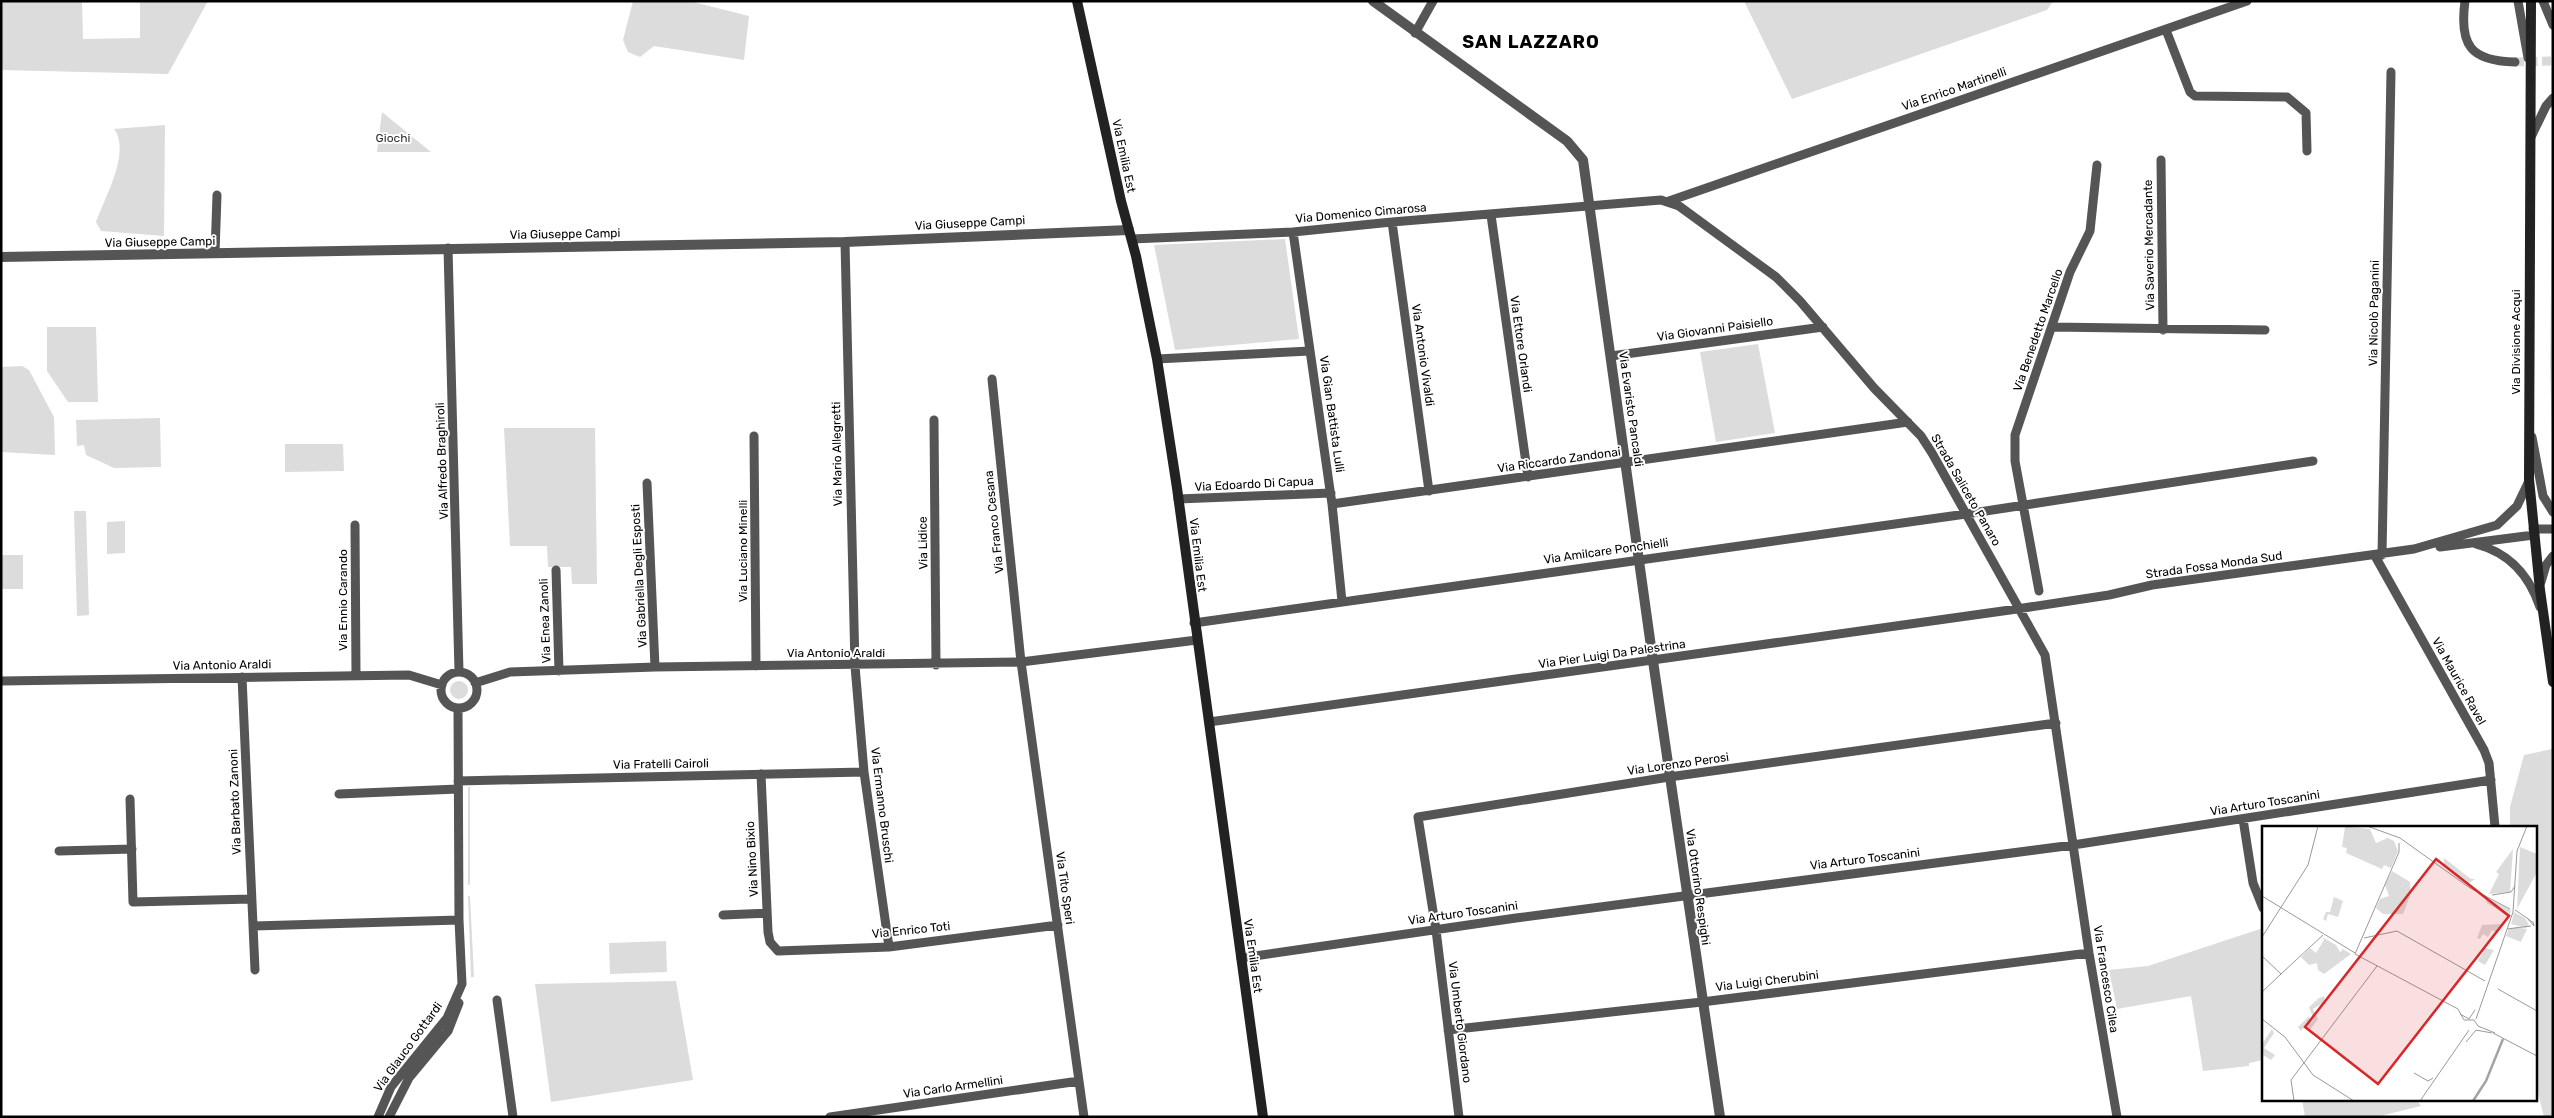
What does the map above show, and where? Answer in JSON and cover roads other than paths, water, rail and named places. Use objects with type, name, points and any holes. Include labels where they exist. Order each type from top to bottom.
[{"type":"main road","name":"Via Emilia Est","points":[[1077,1],[1120,201],[1131,234],[1157,359],[1263,1117]]},
{"type":"main road","name":"Via Divisione Acqui","points":[[2531,1],[2529,479],[2533,532],[2552,680]]},
{"type":"street","points":[[1373,1],[1415,33],[1433,1]]},
{"type":"street","name":"Via Enrico Martinelli","points":[[1669,201],[2247,1]]},
{"type":"street","points":[[2465,1],[2464,21],[2466,36],[2476,53],[2484,59],[2494,62],[2515,62]]},
{"type":"street","points":[[2464,21],[2469,1]]},
{"type":"street","points":[[2518,1],[2530,70]]},
{"type":"street","points":[[2543,1],[2553,25]]},
{"type":"street","points":[[2166,30],[2190,92],[2196,96],[2287,97],[2306,113],[2307,152]]},
{"type":"street","name":"Via Evaristo Pancaldi","points":[[1415,33],[1567,141],[1583,160],[1591,206],[1653,662]]},
{"type":"street","name":"Via Nicolò Paganini","points":[[2378,556],[2391,72]]},
{"type":"street","points":[[2529,142],[2539,119],[2553,98]]},
{"type":"street","name":"Via Saverio Mercadante","points":[[2160,160],[2163,330]]},
{"type":"street","name":"Via Benedetto Marcello","points":[[2039,592],[2015,461],[2015,435],[2070,272],[2090,231],[2098,165]]},
{"type":"street","points":[[215,253],[217,195]]},
{"type":"street","points":[[1591,206],[1661,200],[1669,201]]},
{"type":"street","name":"Strada Saliceto Panaro","points":[[1669,201],[1679,206],[1776,277],[1823,327],[1874,388],[1908,422],[1932,453],[2045,655],[2073,845]]},
{"type":"street","name":"Via Domenico Cimarosa","points":[[1131,234],[1293,232],[1591,206]]},
{"type":"street","name":"Via Ettore Orlandi","points":[[1491,215],[1528,477]]},
{"type":"street","name":"Via Antonio Vivaldi","points":[[1392,222],[1429,491]]},
{"type":"street","name":"Via Gian Battista Lulli","points":[[1293,232],[1331,493],[1342,601]]},
{"type":"street","name":"Via Giuseppe Campi","points":[[1,257],[845,242],[1131,234]]},
{"type":"street","name":"Via Mario Allegretti","points":[[845,242],[855,666]]},
{"type":"street","name":"Via Alfredo Braghiroli","points":[[448,248],[459,672]]},
{"type":"street","name":"Via Giovanni Paisiello","points":[[1611,356],[1823,327]]},
{"type":"street","points":[[2052,327],[2266,330]]},
{"type":"street","points":[[1157,359],[1310,351]]},
{"type":"street","name":"Via Franco Cesana","points":[[992,379],[1021,662]]},
{"type":"street","points":[[2528,416],[2543,496],[2553,512]]},
{"type":"street","name":"Via Lidice","points":[[934,420],[936,665]]},
{"type":"street","name":"Via Riccardo Zandonai","points":[[1332,504],[1626,464],[1908,422]]},
{"type":"street","name":"Via Luciano Minelli","points":[[754,436],[756,666]]},
{"type":"street","points":[[2022,505],[2312,461]]},
{"type":"street","name":"Strada Fossa Monda Sud","points":[[2017,608],[2109,595],[2152,585],[2378,556],[2466,536],[2496,525],[2517,506],[2529,479]]},
{"type":"street","name":"Via Gabriella Degli Esposti","points":[[647,483],[655,667]]},
{"type":"street","name":"Via Edoardo Di Capua","points":[[1178,499],[1331,493]]},
{"type":"street","name":"Via Amilcare Ponchielli","points":[[1194,623],[2022,505]]},
{"type":"street","name":"Via Ennio Carando","points":[[355,525],[356,674]]},
{"type":"street","name":"Strada Fossa Monda Sud","points":[[2414,549],[2473,544],[2553,529]]},
{"type":"street","points":[[2473,544],[2499,552],[2519,568],[2531,585],[2543,615]]},
{"type":"street","name":"Via Maurice Ravel","points":[[2378,556],[2484,750],[2489,763],[2495,826]]},
{"type":"street","points":[[2540,590],[2544,570],[2553,556]]},
{"type":"street","name":"Via Enea Zanoli","points":[[556,570],[559,671]]},
{"type":"street","name":"Via Pier Luigi Da Palestrina","points":[[1209,722],[1653,662],[2017,608]]},
{"type":"street","name":"Via Antonio Araldi","points":[[475,683],[506,672],[655,667],[936,665],[1021,662],[1197,640]]},
{"type":"street","name":"Via Tito Speri","points":[[1021,662],[1084,1117]]},
{"type":"street","name":"Via Ottorino Respighi","points":[[1653,662],[1720,1117]]},
{"type":"street","name":"Via Ermanno Bruschi","points":[[855,666],[864,772],[889,947]]},
{"type":"street","points":[[459,672],[466,673],[475,683],[475,698],[468,706],[458,708],[444,700],[442,685],[446,677],[459,672]]},
{"type":"street","name":"Via Antonio Araldi","points":[[1,681],[356,674],[409,675],[442,685]]},
{"type":"street","name":"Via Barbato Zanoni","points":[[242,677],[255,970]]},
{"type":"street","name":"Via Glauco Gottardi","points":[[389,1117],[409,1078],[441,1040],[454,1021],[462,984],[459,920],[458,708]]},
{"type":"street","name":"Via Lorenzo Perosi","points":[[1436,930],[1418,817],[1669,777],[2056,723]]},
{"type":"street","name":"Via Fratelli Cairoli","points":[[458,785],[864,772]]},
{"type":"street","name":"Via Nino Bixio","points":[[761,774],[770,942]]},
{"type":"street","name":"Via Arturo Toscanini","points":[[1241,958],[1686,895],[2073,845],[2490,780]]},
{"type":"street","points":[[339,794],[458,785]]},
{"type":"street","points":[[130,799],[133,902],[251,899]]},
{"type":"street","points":[[2243,819],[2254,883],[2262,905]]},
{"type":"street","name":"Via Francesco Cilea","points":[[2073,845],[2117,1117]]},
{"type":"street","points":[[59,851],[132,849]]},
{"type":"street","points":[[723,915],[767,913]]},
{"type":"street","points":[[253,926],[459,920]]},
{"type":"street","name":"Via Enrico Toti","points":[[770,942],[778,951],[889,947],[1058,925]]},
{"type":"street","name":"Via Umberto Giordano","points":[[1436,930],[1459,1117]]},
{"type":"street","name":"Via Luigi Cherubini","points":[[1448,1030],[1702,1002],[2089,952]]},
{"type":"street","name":"Via Glauco Gottardi","points":[[378,1117],[391,1087],[441,1026],[460,992]]},
{"type":"street","points":[[496,1000],[513,1117]]},
{"type":"street","name":"Via Carlo Armellini","points":[[830,1117],[1079,1081]]},
{"type":"tunnel","points":[[2515,62],[2553,61]]},
{"type":"district","name":"SAN LAZZARO","points":[[1531,42]]},
{"type":"park label","name":"Giochi","points":[[393,138]]}]
